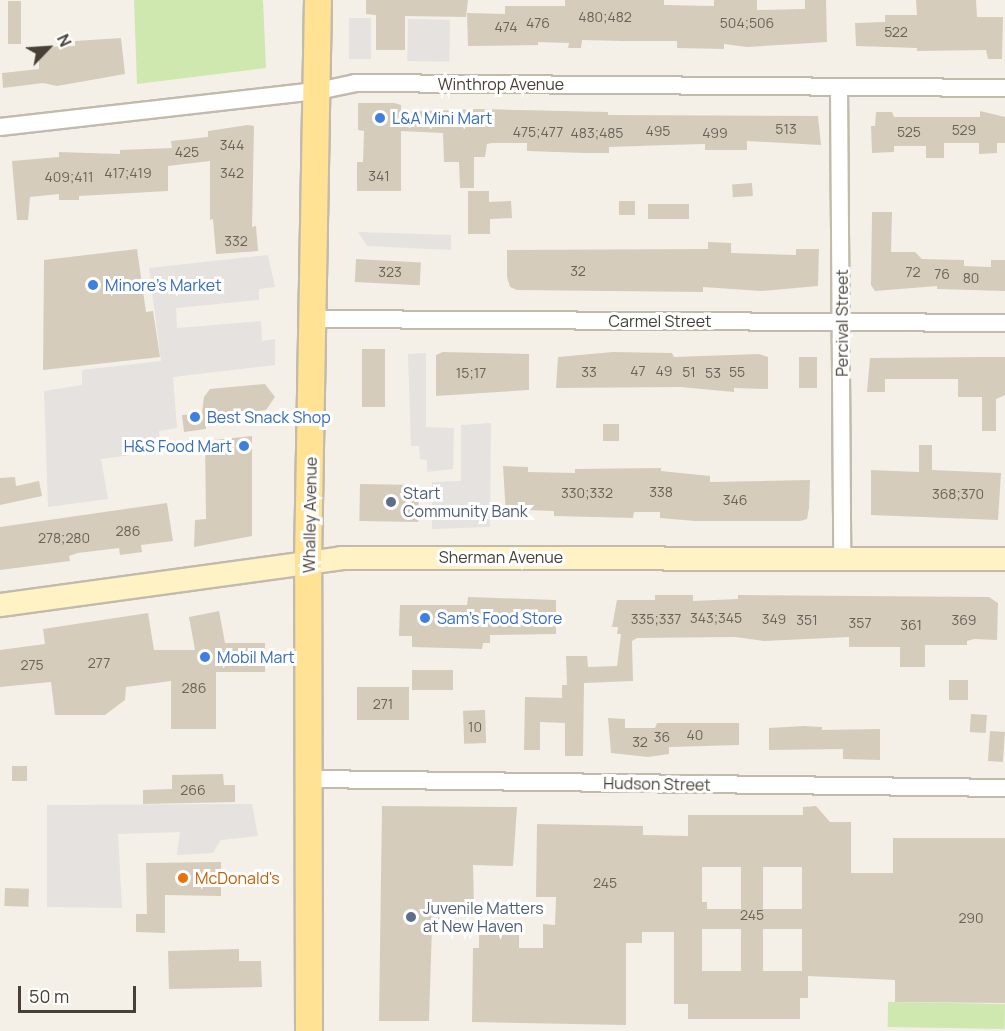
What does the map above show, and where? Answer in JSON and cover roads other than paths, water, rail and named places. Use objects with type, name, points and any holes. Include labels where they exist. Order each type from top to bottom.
[{"type":"main road","name":"Whalley Avenue","points":[[309,1031],[308,561],[315,319],[318,0]]},
{"type":"main road","name":"Sherman Avenue","points":[[0,605],[308,561],[407,557],[1005,559]]},
{"type":"street","name":"Winthrop Avenue","points":[[0,127],[318,91],[355,83],[1005,88]]},
{"type":"street","name":"Percival Street","points":[[839,87],[843,321],[842,559]]},
{"type":"street","name":"Carmel Street","points":[[315,319],[1005,323]]},
{"type":"street","name":"Hudson Street","points":[[310,779],[1005,788]]},
{"type":"place","name":"L&A Mini Mart","points":[[380,118]]},
{"type":"place","name":"Minore's Market","points":[[93,285]]},
{"type":"place","name":"Best Snack Shop","points":[[195,417]]},
{"type":"place","name":"H&S Food Mart","points":[[244,446]]},
{"type":"place","name":"Start Community Bank","points":[[391,502]]},
{"type":"place","name":"Sam's Food Store","points":[[425,618]]},
{"type":"place","name":"Mobil Mart","points":[[205,657]]},
{"type":"place","name":"McDonald's","points":[[183,878]]},
{"type":"place","name":"Juvenile Matters at New Haven","points":[[411,917]]}]
